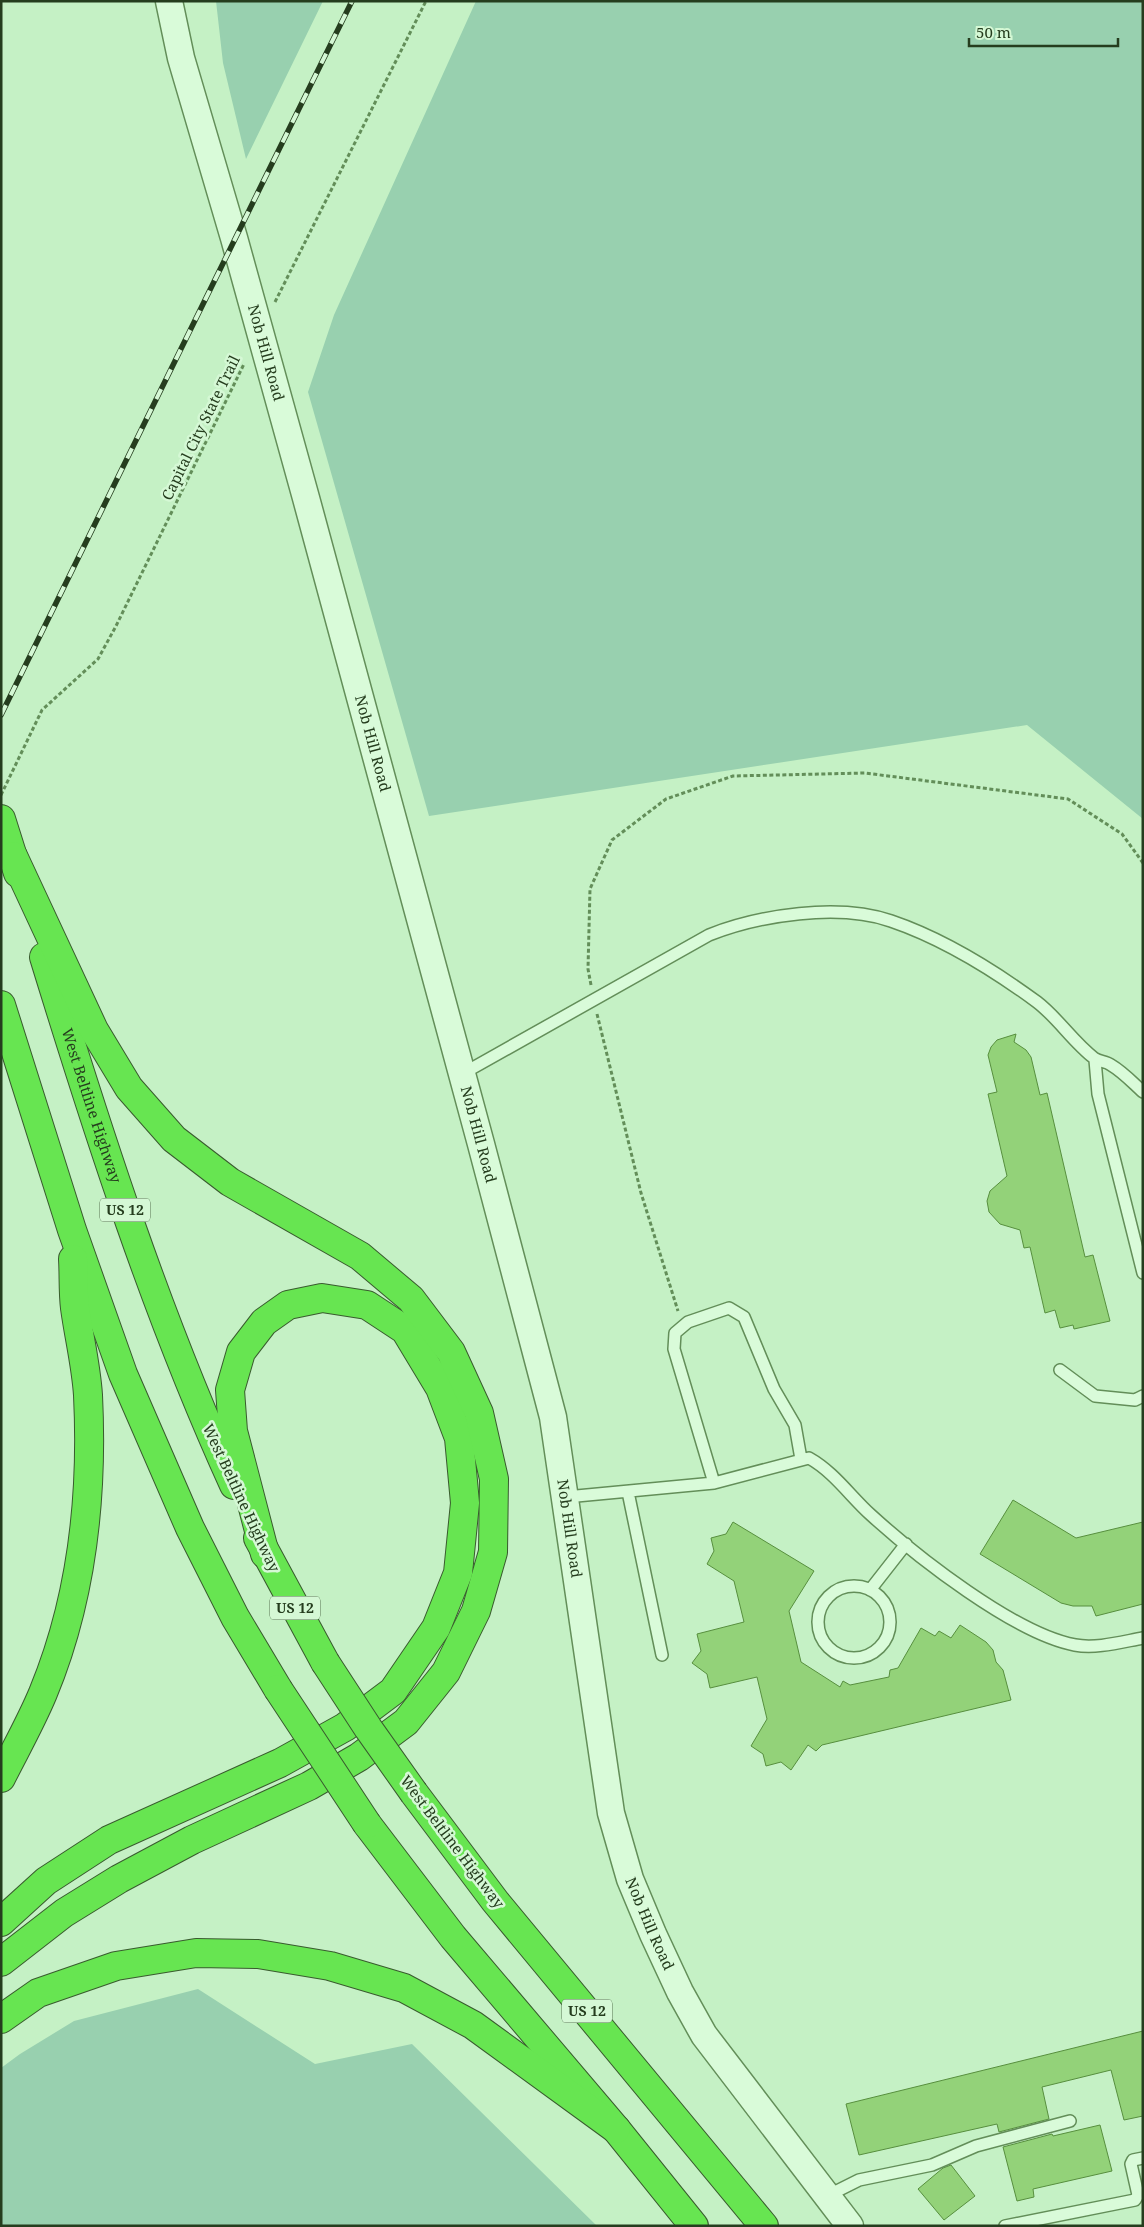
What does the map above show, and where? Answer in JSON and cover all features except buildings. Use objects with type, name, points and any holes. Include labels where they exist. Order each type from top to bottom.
[{"type":"highway","name":"West Beltline Highway","points":[[1,819],[90,1104],[137,1246],[212,1438],[265,1554],[326,1662],[368,1728],[414,1793],[496,1901],[764,2226]]},
{"type":"highway","points":[[1,1962],[64,1913],[119,1879],[192,1840],[309,1786],[359,1757],[406,1722],[446,1672],[476,1611],[492,1552],[494,1479],[479,1413],[463,1378],[451,1352],[411,1299],[360,1256],[230,1182],[174,1139],[129,1088],[94,1030],[13,856]]},
{"type":"highway","points":[[1,1005],[72,1230],[123,1374],[190,1528],[235,1617],[278,1689],[367,1824],[453,1937],[616,2129],[694,2226]]},
{"type":"highway","points":[[1,1778],[43,1693],[64,1633],[78,1581],[89,1460],[88,1397],[75,1307],[72,1230]]},
{"type":"highway","points":[[1,1922],[46,1881],[109,1840],[280,1763],[345,1727],[393,1691],[436,1628],[458,1574],[466,1504],[459,1438],[440,1388],[405,1330],[367,1305],[322,1298],[288,1306],[264,1322],[242,1352],[230,1390],[233,1430],[265,1554]]},
{"type":"highway","points":[[1,2019],[38,1993],[125,1964],[205,1953],[258,1954],[330,1966],[404,1988],[473,2025],[616,2129]]},
{"type":"street","name":"Nob Hill Road","points":[[169,1],[181,58],[234,238],[259,334],[306,498],[553,1417],[611,1813],[630,1879],[664,1959],[704,2035],[850,2226]]},
{"type":"lane","points":[[462,1074],[709,935],[736,924],[808,913],[859,914],[890,921],[956,948],[1038,1003],[1096,1060],[1109,1063],[1122,1072],[1143,1092]]},
{"type":"lane","points":[[1096,1060],[1098,1094],[1143,1273]]},
{"type":"lane","points":[[714,1482],[674,1349],[675,1333],[688,1322],[729,1308],[744,1317],[774,1389],[795,1425],[801,1459]]},
{"type":"lane","points":[[1060,1370],[1095,1396],[1135,1400],[1143,1396]]},
{"type":"lane","points":[[566,1497],[714,1482],[809,1458],[823,1466],[870,1515],[906,1544],[987,1604],[1045,1637],[1076,1646],[1107,1645],[1143,1638]]},
{"type":"lane","points":[[628,1492],[662,1655]]},
{"type":"lane","points":[[870,1590],[906,1544]]},
{"type":"lane","points":[[858,1586],[870,1590],[880,1597],[888,1611],[890,1628],[886,1638],[880,1647],[871,1654],[860,1658],[849,1658],[837,1654],[821,1636],[818,1624],[820,1611],[826,1600],[835,1592],[846,1587],[858,1586]]},
{"type":"lane","points":[[827,2196],[860,2180],[932,2165],[976,2146],[1070,2121]]},
{"type":"lane","points":[[1005,2226],[1135,2200],[1138,2195],[1131,2164],[1133,2160],[1143,2158]]},
{"type":"path","name":"Capital City State Trail","points":[[1,795],[42,710],[98,659],[116,626],[259,334],[426,1]]},
{"type":"path","points":[[683,1326],[641,1193],[588,969],[590,889],[612,840],[666,799],[733,776],[865,773],[1068,798],[1122,834],[1143,863]]},
{"type":"green space","points":[[216,1],[323,1],[246,159],[223,63]]},
{"type":"green space","points":[[476,1],[1143,1],[1143,819],[1027,725],[429,816],[308,392],[334,315]]},
{"type":"green space","points":[[198,1989],[315,2064],[412,2044],[597,2226],[1,2226],[1,2068],[74,2021]]},
{"type":"railway","points":[[1,715],[352,1]]}]
